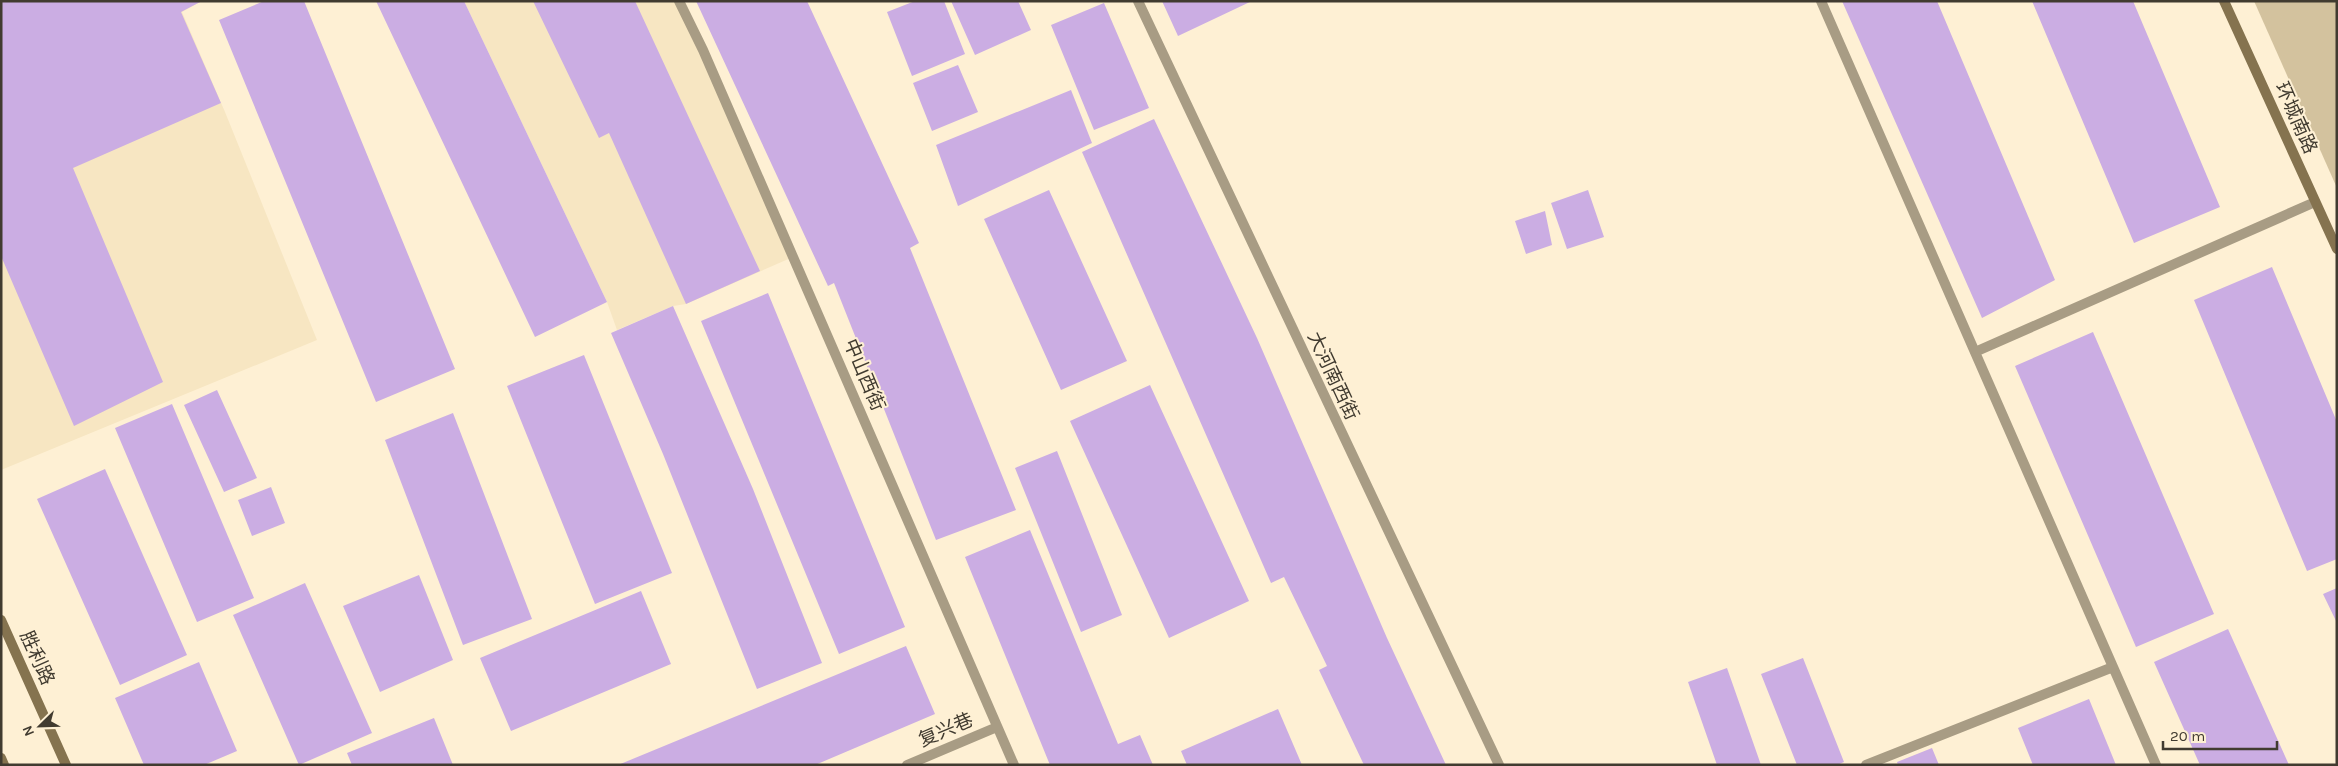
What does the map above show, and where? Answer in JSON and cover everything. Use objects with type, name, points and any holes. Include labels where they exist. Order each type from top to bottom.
[{"type":"main road","name":"环城南路","points":[[2224,1],[2337,249]]},
{"type":"main road","name":"胜利路","points":[[1,620],[66,765]]},
{"type":"main road","points":[[1,758],[4,765]]},
{"type":"street","name":"中山西街","points":[[679,1],[707,59],[1014,765]]},
{"type":"street","name":"大河南西街","points":[[1138,1],[1499,765]]},
{"type":"street","points":[[1821,1],[2156,765]]},
{"type":"street","points":[[1975,352],[2315,202]]},
{"type":"street","points":[[1866,765],[2113,667]]},
{"type":"street","name":"复兴巷","points":[[907,765],[997,727]]},
{"type":"shaded area","points":[[1,1],[202,1],[182,12],[225,112],[317,340],[1,470]]},
{"type":"shaded area","points":[[464,1],[679,1],[793,257],[686,304],[673,306],[617,330],[607,302]]},
{"type":"shaded area","points":[[2254,1],[2337,1],[2337,188]]},
{"type":"building","points":[[1,1],[202,1],[181,12],[221,103],[73,168],[163,382],[74,426],[1,256]]},
{"type":"building","points":[[264,1],[304,1],[455,369],[376,402],[219,20]]},
{"type":"building","points":[[376,1],[464,1],[607,302],[535,337]]},
{"type":"building","points":[[533,1],[635,1],[760,271],[686,304],[609,133],[599,138]]},
{"type":"building","points":[[696,1],[807,1],[919,243],[910,248],[1016,510],[936,540],[834,283],[828,286]]},
{"type":"building","points":[[915,1],[944,1],[965,54],[912,76],[887,12]]},
{"type":"building","points":[[951,1],[1018,1],[1031,30],[975,55]]},
{"type":"building","points":[[1162,1],[1252,1],[1178,36]]},
{"type":"building","points":[[1842,1],[1937,1],[2055,280],[1982,318]]},
{"type":"building","points":[[2032,1],[2133,1],[2220,207],[2134,243]]},
{"type":"building","points":[[1104,3],[1149,108],[1094,130],[1051,25]]},
{"type":"building","points":[[958,65],[978,112],[932,131],[913,83]]},
{"type":"building","points":[[1071,90],[1092,143],[958,206],[936,145]]},
{"type":"building","points":[[1154,119],[1257,338],[1387,638],[1446,765],[1364,765],[1319,670],[1327,666],[1284,577],[1271,583],[1082,152]]},
{"type":"building","points":[[1049,190],[1127,361],[1061,390],[984,219]]},
{"type":"building","points":[[1588,190],[1604,237],[1567,249],[1551,203]]},
{"type":"building","points":[[1545,211],[1552,245],[1526,254],[1515,221]]},
{"type":"building","points":[[2272,267],[2337,422],[2337,559],[2307,571],[2194,300]]},
{"type":"building","points":[[768,293],[905,627],[839,654],[701,321]]},
{"type":"building","points":[[673,306],[753,489],[822,663],[757,689],[663,454],[611,333]]},
{"type":"building","points":[[2093,332],[2214,614],[2136,647],[2015,366]]},
{"type":"building","points":[[584,355],[672,573],[595,604],[507,386]]},
{"type":"building","points":[[1150,385],[1249,601],[1169,638],[1070,421]]},
{"type":"building","points":[[217,390],[257,478],[224,492],[184,405]]},
{"type":"building","points":[[172,404],[254,598],[197,622],[115,428]]},
{"type":"building","points":[[453,413],[532,619],[463,645],[385,440]]},
{"type":"building","points":[[1057,451],[1122,615],[1081,632],[1015,468]]},
{"type":"building","points":[[105,469],[187,655],[120,685],[37,499]]},
{"type":"building","points":[[271,487],[285,523],[252,536],[238,500]]},
{"type":"building","points":[[1030,530],[1118,744],[1140,735],[1153,765],[1050,765],[965,557]]},
{"type":"building","points":[[419,575],[453,660],[380,692],[343,606]]},
{"type":"building","points":[[305,583],[372,733],[299,765],[233,615]]},
{"type":"building","points":[[2337,588],[2337,623],[2323,594]]},
{"type":"building","points":[[641,591],[671,664],[511,731],[480,658]]},
{"type":"building","points":[[2228,629],[2289,765],[2200,765],[2154,662]]},
{"type":"building","points":[[906,646],[935,714],[815,765],[618,765]]},
{"type":"building","points":[[1803,658],[1844,762],[1837,765],[1797,765],[1761,674]]},
{"type":"building","points":[[199,662],[237,751],[204,765],[144,765],[115,698]]},
{"type":"building","points":[[1727,668],[1761,765],[1717,765],[1688,682]]},
{"type":"building","points":[[2089,699],[2116,765],[2033,765],[2018,728]]},
{"type":"building","points":[[1278,709],[1302,765],[1187,765],[1181,751]]},
{"type":"building","points":[[434,718],[453,765],[352,765],[347,753]]},
{"type":"building","points":[[1932,748],[1939,765],[1898,765],[1897,762]]}]
